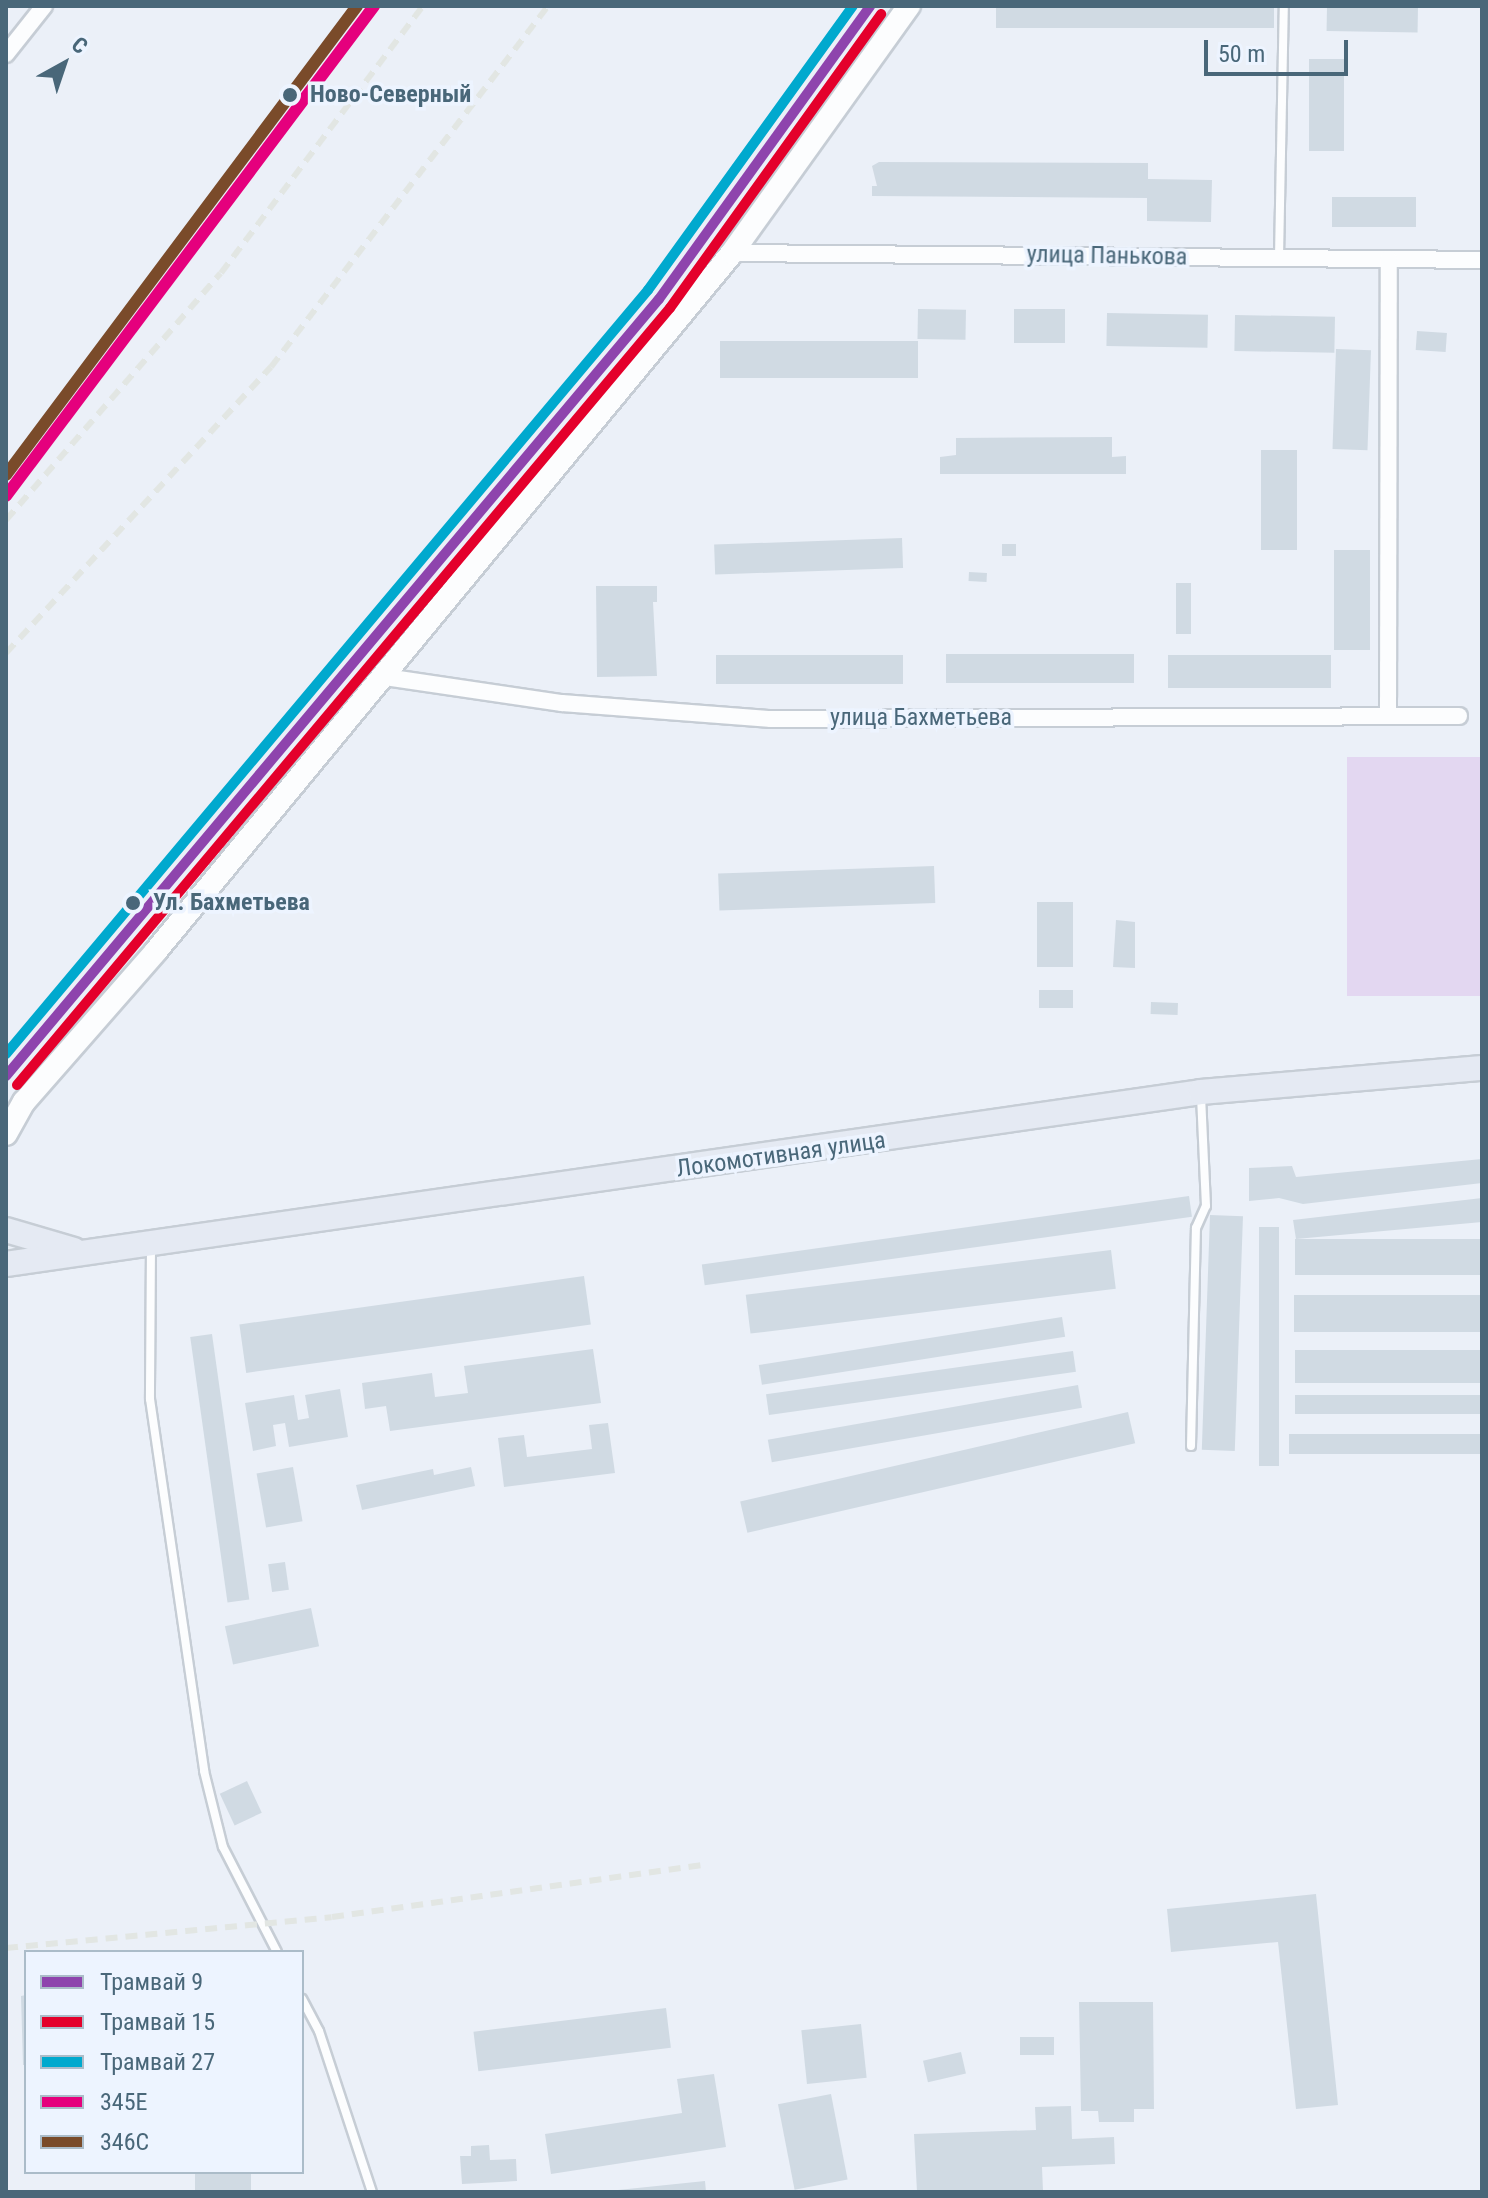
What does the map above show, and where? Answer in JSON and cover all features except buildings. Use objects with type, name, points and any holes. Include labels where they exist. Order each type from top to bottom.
[{"type":"main road","points":[[6,1134],[15,1108],[385,677],[732,253],[909,6]]},
{"type":"main road","name":"Локомотивная улица","points":[[80,1251],[151,1246],[1201,1092],[1482,1068]]},
{"type":"main road","points":[[6,1230],[80,1251]]},
{"type":"main road","points":[[6,1264],[80,1251]]},
{"type":"street","points":[[6,54],[44,6]]},
{"type":"street","name":"улица Панькова","points":[[732,253],[1482,260]]},
{"type":"street","points":[[1388,716],[1389,259]]},
{"type":"street","name":"улица Бахметьева","points":[[385,677],[562,703],[771,719],[1459,716]]},
{"type":"lane","points":[[1279,258],[1284,6]]},
{"type":"lane","points":[[1191,1446],[1196,1228],[1206,1206],[1201,1092]]},
{"type":"lane","points":[[151,1246],[150,1399],[204,1771],[223,1847],[276,1950]]},
{"type":"lane","points":[[304,2003],[319,2031],[372,2192]]},
{"type":"shaded area","points":[[1347,757],[1482,757],[1482,996],[1347,996]]},
{"type":"railway","points":[[6,520],[221,273],[423,6]]},
{"type":"railway","points":[[6,653],[271,367],[548,6]]},
{"type":"railway","points":[[6,1948],[332,1917],[702,1865]]},
{"type":"tram line","name":"27","points":[[6,1054],[648,290],[853,6]]},
{"type":"tram line","name":"9","points":[[6,1076],[659,299],[870,6]]},
{"type":"tram line","name":"15","points":[[17,1085],[670,308],[881,14]]},
{"type":"transit line","name":"346С","points":[[6,475],[357,6]]},
{"type":"transit line","name":"345Е","points":[[6,496],[374,6]]},
{"type":"place","name":"Ново-Северный","points":[[290,95]]},
{"type":"place","name":"Ул. Бахметьева","points":[[133,903]]}]
